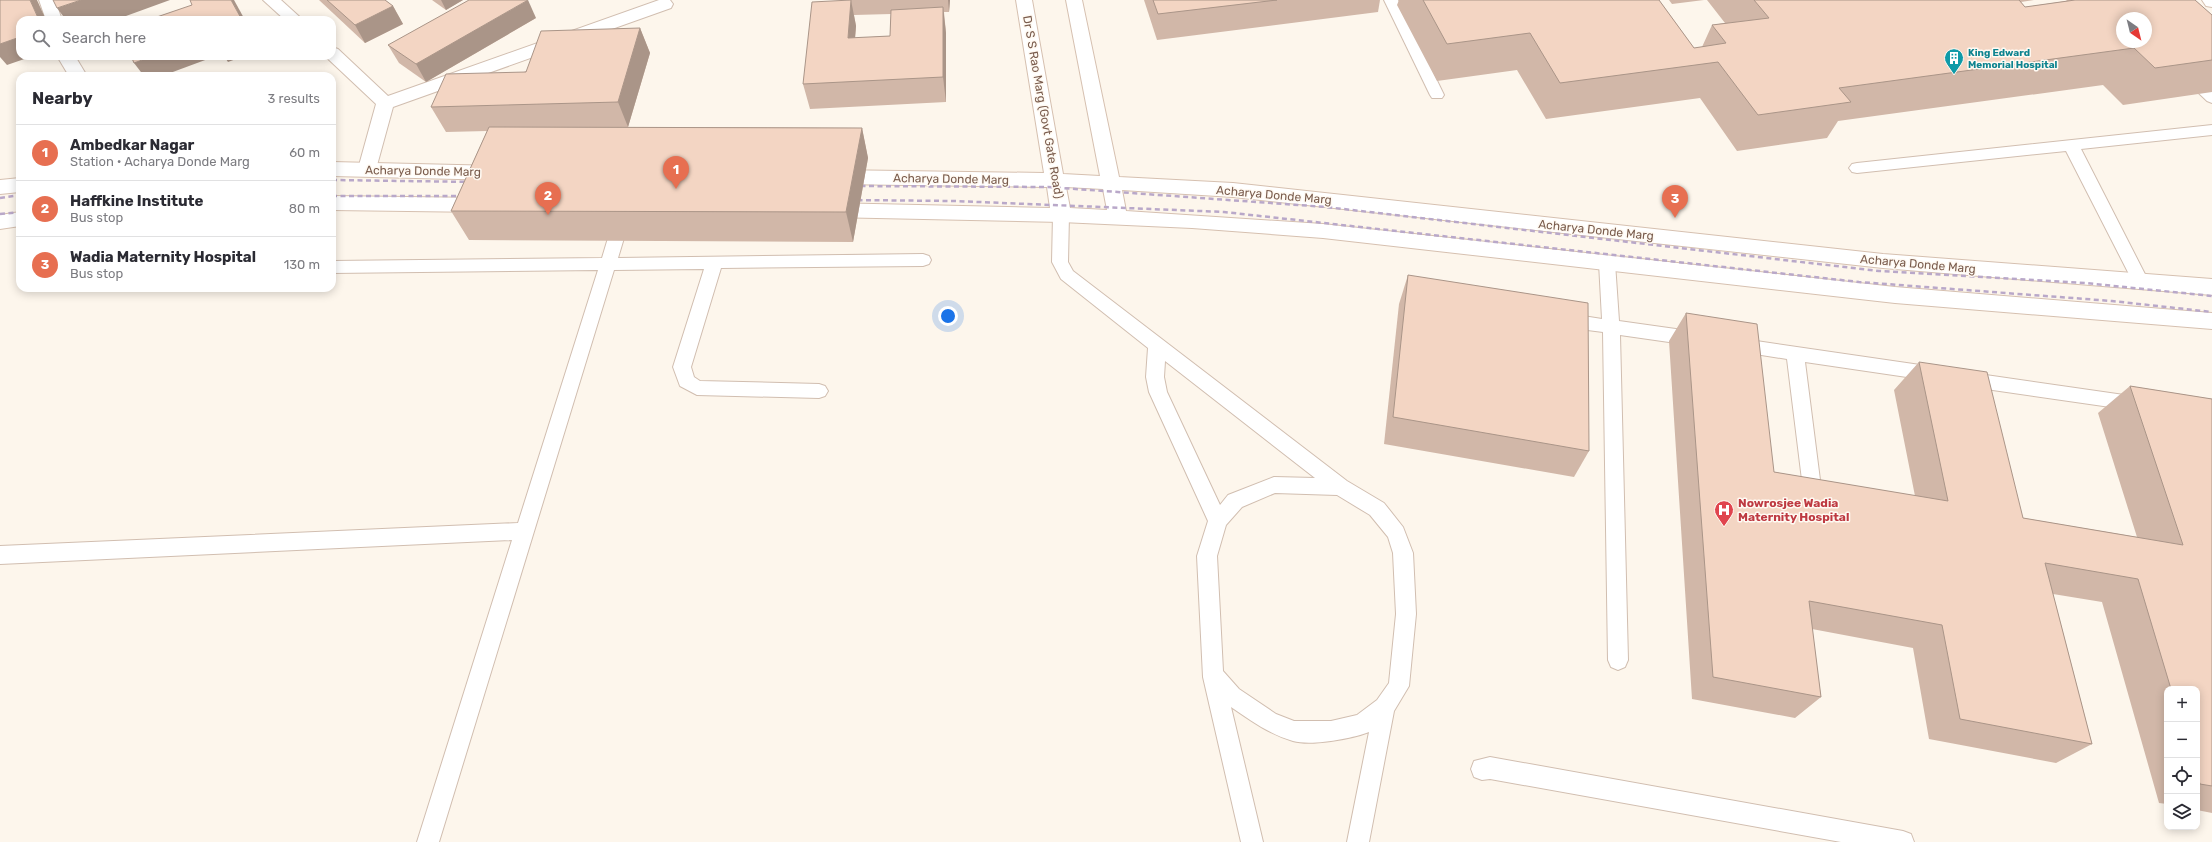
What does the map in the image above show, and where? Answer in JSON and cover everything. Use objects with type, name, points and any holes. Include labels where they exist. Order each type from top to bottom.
[{"type":"main road","points":[[48,0],[53,16]]},
{"type":"main road","points":[[271,0],[290,16]]},
{"type":"main road","name":"Dr S S Rao Marg (Govt Gate Road)","points":[[1024,0],[1061,215]]},
{"type":"main road","points":[[1074,0],[1118,218]]},
{"type":"main road","points":[[385,103],[463,77],[665,4]]},
{"type":"main road","points":[[336,57],[385,103]]},
{"type":"main road","points":[[68,60],[76,72]]},
{"type":"main road","points":[[367,169],[385,103]]},
{"type":"main road","name":"Acharya Donde Marg","points":[[336,169],[519,173]]},
{"type":"main road","points":[[457,205],[471,172]]},
{"type":"main road","name":"Acharya Donde Marg","points":[[819,177],[1055,180],[1233,190],[1883,262],[2212,287]]},
{"type":"main road","points":[[0,187],[16,185]]},
{"type":"main road","points":[[336,203],[502,205]]},
{"type":"main road","points":[[809,210],[1061,215],[1192,221],[1323,231],[1895,294],[2212,321]]},
{"type":"main road","points":[[0,222],[16,220]]},
{"type":"main road","points":[[1780,250],[1784,282]]},
{"type":"lane","points":[[1391,0],[1437,95]]},
{"type":"lane","points":[[2179,66],[2212,98]]},
{"type":"lane","points":[[1857,168],[2212,130]]},
{"type":"lane","points":[[2071,145],[2141,282]]},
{"type":"lane","points":[[428,842],[608,264],[623,207]]},
{"type":"lane","points":[[1061,215],[1060,262],[1067,275],[1340,487],[1377,509],[1396,533],[1403,553],[1406,614],[1399,686],[1384,707],[1362,724],[1330,731],[1294,731],[1269,720],[1232,696],[1213,675]]},
{"type":"lane","points":[[336,267],[923,260]]},
{"type":"lane","points":[[714,263],[682,367],[686,381],[697,388],[819,391]]},
{"type":"lane","points":[[1607,263],[1611,327],[1618,660]]},
{"type":"lane","points":[[1545,317],[2157,407]]},
{"type":"lane","points":[[1157,346],[1155,377],[1158,392],[1218,521]]},
{"type":"lane","points":[[1795,354],[1811,480]]},
{"type":"lane","points":[[1252,842],[1213,675],[1207,556],[1218,521],[1235,501],[1274,485],[1340,487]]},
{"type":"lane","points":[[0,555],[525,531]]},
{"type":"lane","points":[[1358,842],[1384,707]]},
{"type":"lane","points":[[1482,769],[1490,768],[1904,842]]},
{"type":"building","points":[[0,0],[30,0],[37,16],[16,16],[16,38],[0,44]]},
{"type":"building","points":[[53,0],[81,0],[57,8]]},
{"type":"building","points":[[190,0],[231,0],[240,16],[160,16],[192,5]]},
{"type":"building","points":[[327,0],[385,0],[393,6],[355,25]]},
{"type":"building","points":[[469,0],[528,0],[416,64],[388,45]]},
{"type":"building","points":[[851,0],[848,38],[890,36],[891,10],[943,7],[943,77],[803,84],[812,2]]},
{"type":"building","points":[[1153,0],[1277,0],[1158,14]]},
{"type":"building","points":[[1423,0],[1659,0],[1694,48],[1726,43],[1712,25],[1769,18],[1754,0],[2019,0],[2025,7],[2075,0],[2195,0],[2212,15],[2212,60],[2155,68],[2134,48],[1839,88],[1851,102],[1758,115],[1718,62],[1560,83],[1530,33],[1447,44]]},
{"type":"building","points":[[640,28],[618,102],[431,107],[446,74],[526,72],[541,31]]},
{"type":"building","points":[[133,60],[142,60],[134,63]]},
{"type":"building","points":[[489,127],[862,128],[846,212],[451,211]]},
{"type":"building","points":[[1408,275],[1588,303],[1589,451],[1393,417]]},
{"type":"building","points":[[1686,313],[1757,324],[1774,472],[1948,501],[1919,362],[1987,372],[2023,518],[2183,545],[2130,386],[2212,399],[2212,786],[2200,784],[2200,686],[2170,686],[2138,579],[2045,563],[2092,744],[1960,719],[1942,625],[1809,601],[1821,697],[1713,677]]},
{"type":"railway","points":[[336,180],[476,182]]},
{"type":"railway","points":[[852,186],[1048,187],[1326,207],[1879,271],[2085,283],[2212,296]]},
{"type":"railway","points":[[0,198],[16,196]]},
{"type":"railway","points":[[336,196],[469,196]]},
{"type":"railway","points":[[849,200],[954,201],[1224,212],[1859,282],[2112,301],[2212,312]]},
{"type":"railway","points":[[0,214],[16,212]]},
{"type":"place","name":"King Edward Memorial Hospital","points":[[1954,75]]},
{"type":"place","name":"Ambedkar Nagar","points":[[676,189]]},
{"type":"place","name":"Haffkine Institute","points":[[548,215]]},
{"type":"place","name":"Wadia Maternity Hospital","points":[[1675,218]]},
{"type":"place","name":"Nowrosjee Wadia Maternity Hospital","points":[[1724,527]]}]
